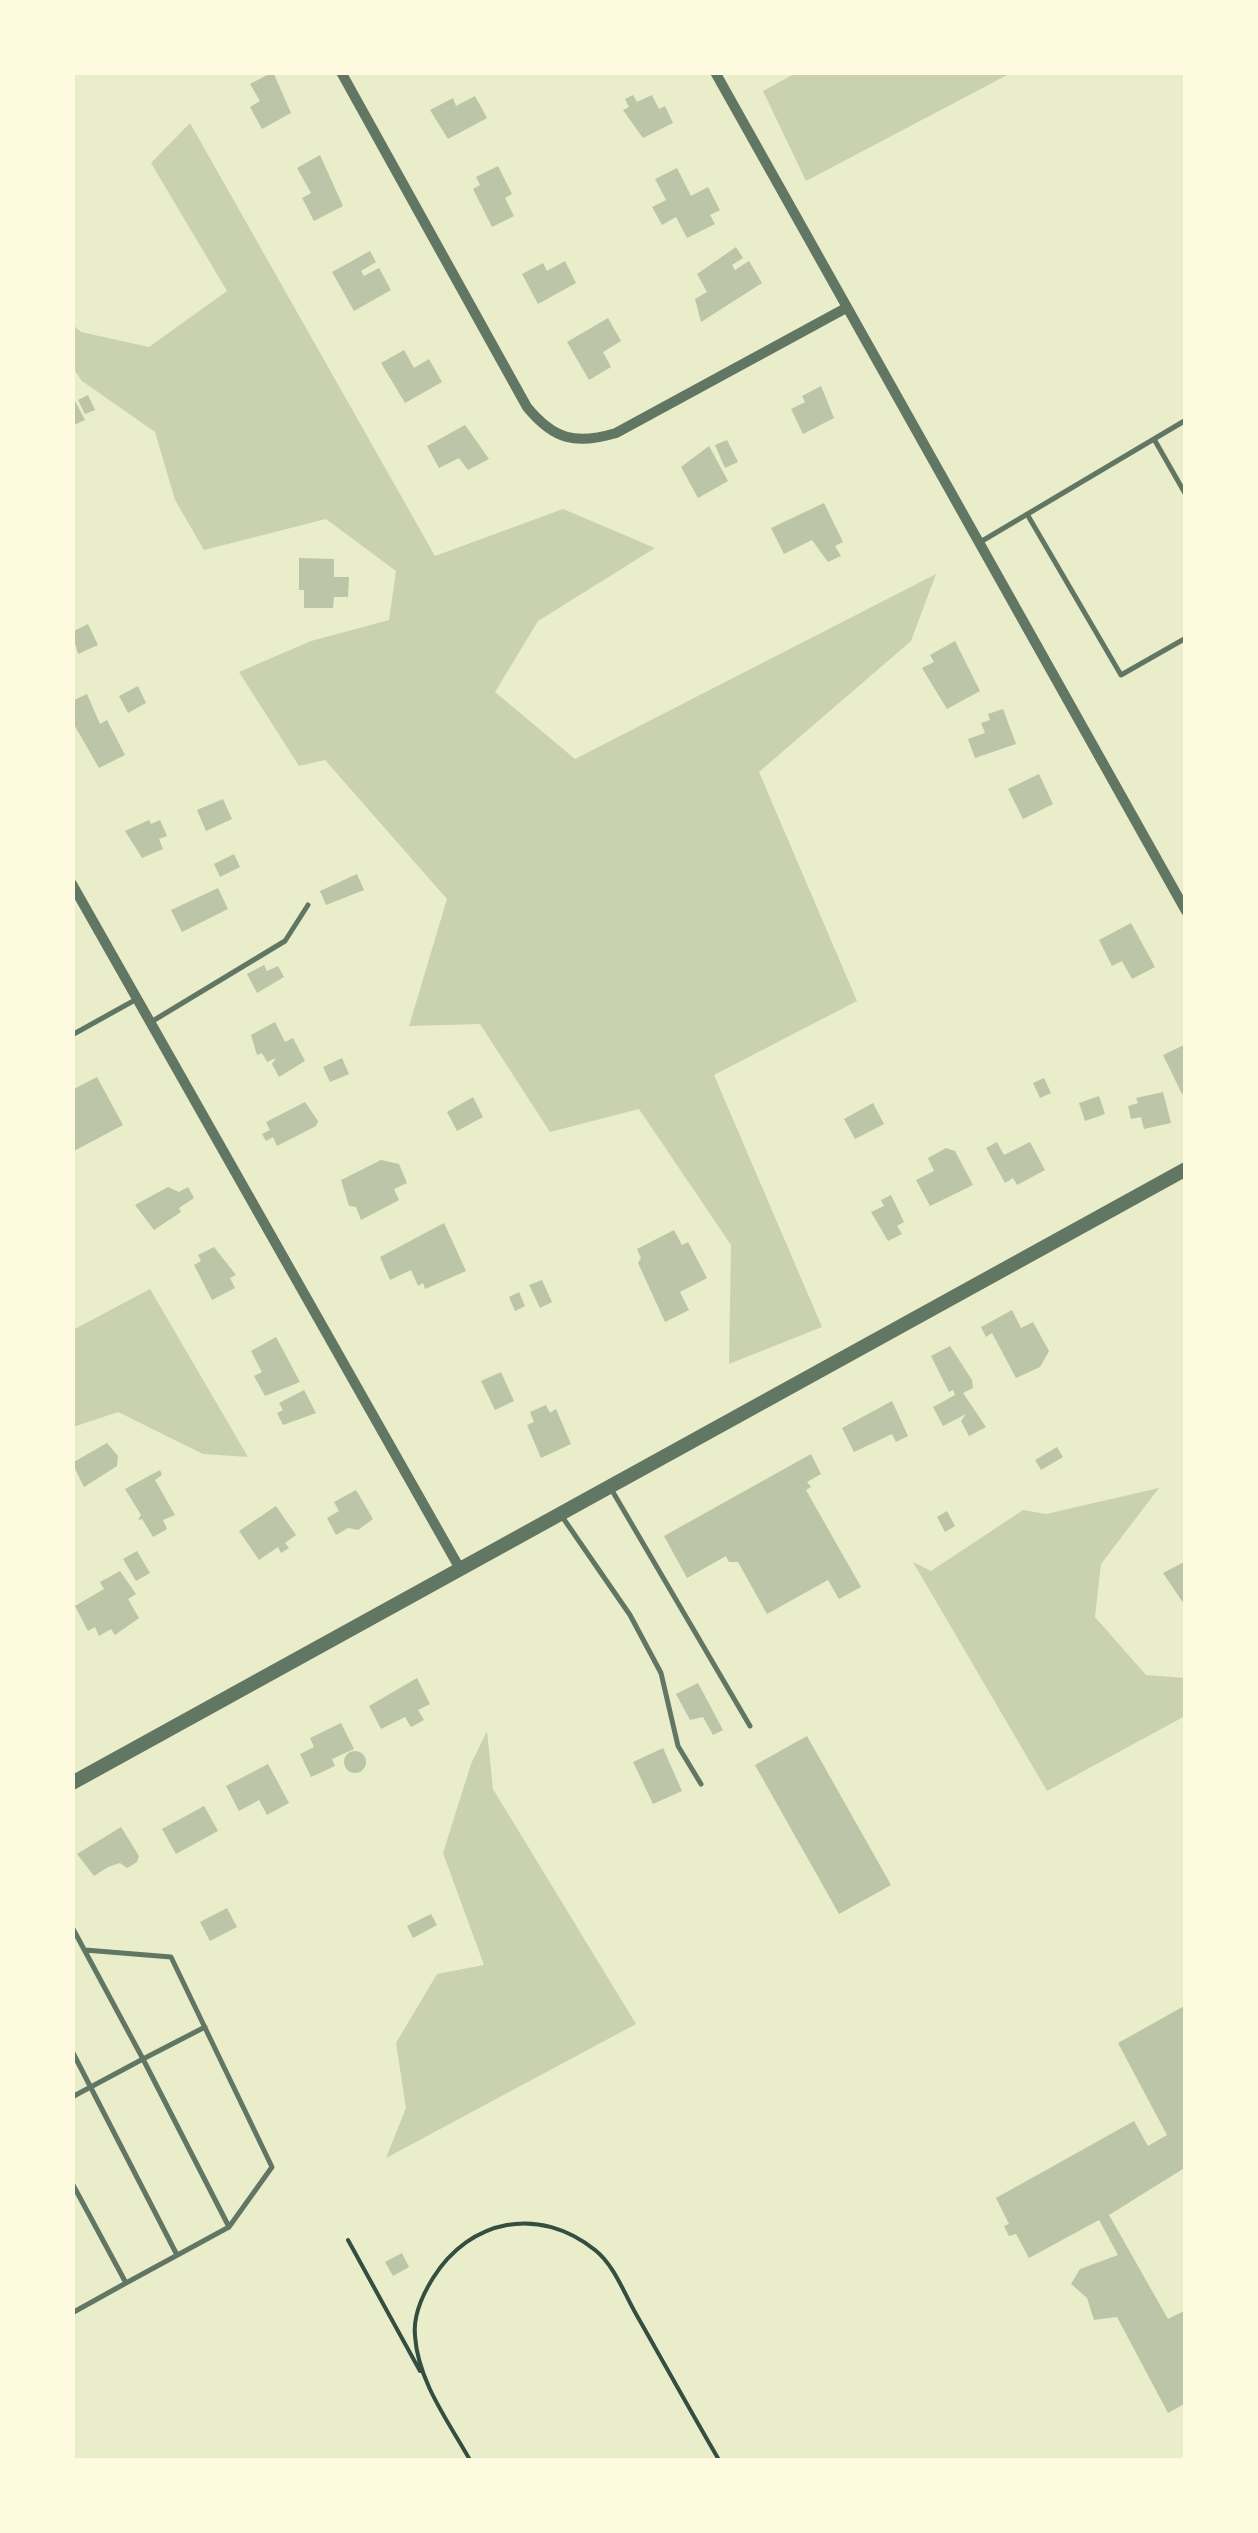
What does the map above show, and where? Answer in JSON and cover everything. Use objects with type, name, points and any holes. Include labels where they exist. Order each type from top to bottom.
[{"type":"street","points":[[340,72],[527,408],[561,439],[589,441],[616,433],[846,308]]},
{"type":"street","points":[[716,72],[1186,911]]},
{"type":"street","points":[[72,884],[459,1567]]},
{"type":"street","points":[[72,1783],[1186,1169]]},
{"type":"lane","points":[[978,543],[1186,420]]},
{"type":"lane","points":[[1154,439],[1186,495]]},
{"type":"lane","points":[[1027,514],[1120,674],[1186,638]]},
{"type":"lane","points":[[151,1022],[285,942],[308,906]]},
{"type":"lane","points":[[72,1035],[138,999]]},
{"type":"lane","points":[[609,1485],[750,1726]]},
{"type":"lane","points":[[560,1512],[582,1550],[603,1573],[653,1659],[678,1746],[701,1784]]},
{"type":"lane","points":[[72,1927],[229,2227]]},
{"type":"lane","points":[[72,2301],[75,2311],[229,2227],[272,2167],[171,1957],[85,1950]]},
{"type":"lane","points":[[72,2096],[204,2027]]},
{"type":"lane","points":[[72,2051],[177,2255]]},
{"type":"lane","points":[[72,2183],[126,2282]]},
{"type":"path","points":[[423,2376],[414,2333],[422,2294],[446,2256],[470,2236],[502,2224],[535,2222],[568,2231],[608,2264],[719,2460]]},
{"type":"path","points":[[348,2240],[470,2460]]},
{"type":"green space","points":[[796,73],[1011,73],[806,181],[763,91]]},
{"type":"green space","points":[[190,123],[435,556],[563,509],[655,548],[538,621],[495,692],[575,759],[936,574],[911,641],[759,772],[857,1001],[714,1075],[822,1327],[729,1364],[731,1245],[639,1109],[550,1132],[480,1024],[409,1026],[447,899],[325,760],[299,766],[239,672],[311,641],[389,620],[396,571],[326,519],[204,550],[175,500],[155,432],[82,381],[73,368],[73,325],[81,332],[149,347],[227,291],[151,163]]},
{"type":"green space","points":[[150,1289],[248,1457],[203,1454],[118,1412],[73,1427],[73,1330]]},
{"type":"green space","points":[[1159,1488],[1101,1564],[1095,1617],[1146,1675],[1185,1678],[1185,1716],[1047,1791],[913,1562],[931,1571],[1023,1510],[1046,1514]]},
{"type":"green space","points":[[487,1731],[493,1789],[636,2024],[386,2158],[406,2108],[396,2043],[437,1974],[484,1965],[443,1853],[471,1764]]},
{"type":"building","points":[[273,72],[291,113],[262,129],[250,107],[260,101],[250,84]]},
{"type":"building","points":[[633,95],[637,102],[652,95],[659,109],[665,106],[673,123],[643,138],[623,110],[629,107],[625,99]]},
{"type":"building","points":[[475,96],[487,118],[448,139],[430,110],[453,98],[456,106]]},
{"type":"building","points":[[320,155],[343,206],[314,221],[302,198],[311,193],[297,168]]},
{"type":"building","points":[[498,166],[512,194],[505,198],[514,216],[492,227],[473,189],[480,185],[476,177]]},
{"type":"building","points":[[677,168],[691,196],[708,187],[720,210],[710,215],[715,224],[687,238],[676,217],[662,225],[652,207],[666,200],[655,179]]},
{"type":"building","points":[[736,247],[743,258],[732,265],[735,270],[749,261],[762,283],[701,322],[695,299],[707,292],[697,274]]},
{"type":"building","points":[[370,251],[376,262],[361,271],[364,276],[379,268],[391,290],[354,311],[332,272]]},
{"type":"building","points":[[565,261],[576,283],[538,304],[522,274],[543,263],[547,271]]},
{"type":"building","points":[[608,318],[621,341],[603,352],[611,367],[589,380],[567,342]]},
{"type":"building","points":[[404,350],[414,368],[429,359],[442,382],[405,403],[381,363]]},
{"type":"building","points":[[821,386],[834,418],[803,434],[791,409],[805,402],[802,396]]},
{"type":"building","points":[[72,395],[85,420],[72,426]]},
{"type":"building","points":[[88,395],[95,410],[85,414],[78,400]]},
{"type":"building","points":[[465,425],[489,459],[468,470],[459,458],[439,468],[427,446]]},
{"type":"building","points":[[727,440],[738,462],[725,468],[715,445]]},
{"type":"building","points":[[709,446],[728,481],[698,498],[681,467]]},
{"type":"building","points":[[824,503],[843,542],[835,546],[841,556],[828,562],[812,540],[784,554],[771,528]]},
{"type":"building","points":[[299,558],[334,559],[334,577],[349,577],[348,597],[334,597],[333,608],[304,608],[304,590],[299,590]]},
{"type":"building","points":[[88,624],[98,645],[78,654],[72,632]]},
{"type":"building","points":[[955,641],[980,691],[947,709],[922,668],[934,662],[930,655]]},
{"type":"building","points":[[138,686],[146,703],[128,713],[119,696]]},
{"type":"building","points":[[87,694],[100,724],[107,720],[125,755],[99,768],[72,721],[72,701]]},
{"type":"building","points":[[1003,709],[1016,744],[975,758],[968,739],[985,733],[981,723],[990,720],[988,714]]},
{"type":"building","points":[[1039,774],[1053,804],[1023,819],[1008,789]]},
{"type":"building","points":[[223,799],[232,819],[206,831],[197,810]]},
{"type":"building","points":[[149,820],[151,824],[160,820],[167,836],[159,839],[163,849],[142,858],[125,831]]},
{"type":"building","points":[[234,854],[240,867],[220,877],[214,864]]},
{"type":"building","points":[[357,874],[364,890],[326,905],[320,891]]},
{"type":"building","points":[[218,888],[228,909],[182,932],[171,910]]},
{"type":"building","points":[[1131,923],[1155,967],[1132,979],[1122,961],[1112,966],[1099,940]]},
{"type":"building","points":[[264,965],[267,971],[278,966],[284,977],[257,993],[247,974]]},
{"type":"building","points":[[275,1022],[285,1042],[293,1038],[305,1061],[279,1077],[272,1064],[276,1058],[267,1062],[262,1053],[257,1055],[251,1035]]},
{"type":"building","points":[[1186,1044],[1186,1092],[1182,1094],[1163,1055]]},
{"type":"building","points":[[342,1058],[349,1074],[330,1082],[323,1067]]},
{"type":"building","points":[[97,1077],[123,1125],[72,1152],[72,1090]]},
{"type":"building","points":[[1044,1078],[1051,1093],[1040,1098],[1033,1083]]},
{"type":"building","points":[[1163,1092],[1171,1123],[1144,1129],[1141,1117],[1131,1119],[1128,1106],[1138,1103],[1136,1098]]},
{"type":"building","points":[[1099,1096],[1105,1114],[1085,1121],[1079,1103]]},
{"type":"building","points":[[473,1097],[483,1117],[457,1131],[447,1112]]},
{"type":"building","points":[[305,1102],[318,1121],[316,1126],[277,1146],[273,1137],[266,1141],[262,1134],[270,1130],[266,1122]]},
{"type":"building","points":[[873,1103],[884,1124],[855,1139],[844,1119]]},
{"type":"building","points":[[997,1142],[1004,1155],[1030,1142],[1045,1170],[1017,1185],[1013,1178],[1005,1183],[986,1148]]},
{"type":"building","points":[[946,1148],[955,1151],[973,1185],[930,1206],[916,1180],[934,1171],[928,1158]]},
{"type":"building","points":[[381,1160],[399,1164],[407,1183],[394,1189],[399,1200],[361,1220],[356,1207],[349,1206],[341,1180]]},
{"type":"building","points":[[168,1187],[179,1192],[188,1187],[194,1198],[154,1230],[135,1205]]},
{"type":"building","points":[[891,1195],[904,1222],[897,1226],[902,1234],[888,1241],[871,1212],[884,1206],[881,1200]]},
{"type":"building","points":[[444,1223],[466,1271],[425,1289],[423,1283],[418,1286],[411,1270],[390,1280],[380,1257]]},
{"type":"building","points":[[674,1230],[682,1245],[688,1242],[707,1278],[680,1292],[689,1310],[665,1322],[638,1263],[641,1258],[637,1249]]},
{"type":"building","points":[[214,1247],[236,1275],[230,1278],[235,1288],[212,1300],[194,1265],[201,1261],[198,1255]]},
{"type":"building","points":[[542,1280],[552,1302],[540,1308],[529,1285]]},
{"type":"building","points":[[519,1292],[525,1306],[515,1311],[509,1297]]},
{"type":"building","points":[[1012,1310],[1021,1328],[1033,1322],[1049,1351],[1040,1367],[1016,1378],[992,1333],[986,1337],[981,1327]]},
{"type":"building","points":[[276,1337],[300,1382],[265,1396],[254,1376],[262,1372],[251,1351]]},
{"type":"building","points":[[950,1346],[972,1380],[973,1388],[963,1393],[986,1427],[969,1436],[961,1421],[966,1414],[943,1426],[933,1407],[955,1395],[953,1390],[949,1392],[931,1356]]},
{"type":"building","points":[[501,1372],[514,1401],[495,1410],[481,1381]]},
{"type":"building","points":[[304,1390],[316,1413],[283,1425],[277,1413],[283,1410],[279,1403]]},
{"type":"building","points":[[892,1401],[908,1436],[896,1442],[892,1434],[854,1452],[842,1428]]},
{"type":"building","points":[[546,1405],[550,1413],[556,1409],[571,1444],[541,1458],[527,1425],[534,1422],[530,1412]]},
{"type":"building","points":[[107,1443],[118,1456],[117,1466],[84,1487],[72,1463]]},
{"type":"building","points":[[1057,1447],[1063,1457],[1041,1470],[1035,1460]]},
{"type":"building","points":[[811,1454],[821,1474],[807,1482],[811,1487],[806,1490],[861,1587],[839,1599],[828,1580],[767,1614],[738,1562],[729,1562],[726,1556],[687,1578],[664,1536]]},
{"type":"building","points":[[160,1470],[162,1475],[155,1480],[175,1515],[163,1520],[167,1529],[153,1537],[142,1519],[138,1520],[141,1515],[125,1489]]},
{"type":"building","points":[[356,1490],[373,1519],[358,1530],[348,1528],[336,1535],[327,1518],[339,1511],[334,1502]]},
{"type":"building","points":[[276,1506],[296,1535],[285,1543],[289,1548],[281,1553],[278,1547],[259,1560],[239,1531]]},
{"type":"building","points":[[947,1511],[955,1526],[945,1532],[937,1517]]},
{"type":"building","points":[[137,1551],[150,1573],[136,1581],[123,1559]]},
{"type":"building","points":[[1186,1561],[1186,1607],[1163,1573]]},
{"type":"building","points":[[120,1571],[136,1594],[128,1599],[139,1618],[115,1635],[111,1629],[99,1636],[95,1627],[88,1631],[75,1606],[104,1589],[100,1582]]},
{"type":"building","points":[[417,1678],[430,1704],[418,1710],[424,1720],[411,1727],[405,1717],[381,1729],[369,1706]]},
{"type":"building","points":[[698,1683],[723,1730],[713,1735],[703,1717],[690,1720],[676,1694]]},
{"type":"building","points":[[341,1723],[354,1749],[332,1759],[335,1766],[311,1777],[300,1754],[314,1747],[310,1738]]},
{"type":"building","points":[[807,1736],[891,1885],[839,1914],[755,1765]]},
{"type":"building","points":[[663,1748],[682,1791],[653,1804],[633,1762]]},
{"type":"building","points":[[351,1751],[359,1751],[366,1762],[359,1773],[351,1773],[344,1766],[344,1758]]},
{"type":"building","points":[[268,1764],[289,1803],[267,1815],[259,1800],[239,1811],[226,1786]]},
{"type":"building","points":[[204,1806],[218,1831],[176,1854],[162,1829]]},
{"type":"building","points":[[121,1827],[139,1856],[137,1862],[127,1868],[120,1863],[94,1876],[77,1854]]},
{"type":"building","points":[[227,1908],[237,1927],[210,1941],[200,1922]]},
{"type":"building","points":[[431,1914],[437,1925],[413,1938],[407,1926]]},
{"type":"building","points":[[1186,2005],[1186,2167],[1109,2215],[1168,2319],[1186,2310],[1186,2403],[1168,2413],[1117,2317],[1094,2320],[1087,2298],[1071,2284],[1080,2269],[1118,2255],[1099,2220],[1029,2258],[1016,2234],[1009,2236],[1004,2226],[1009,2224],[996,2198],[1134,2121],[1148,2146],[1167,2135],[1118,2043]]},
{"type":"building","points":[[402,2253],[409,2267],[393,2276],[385,2262]]}]
